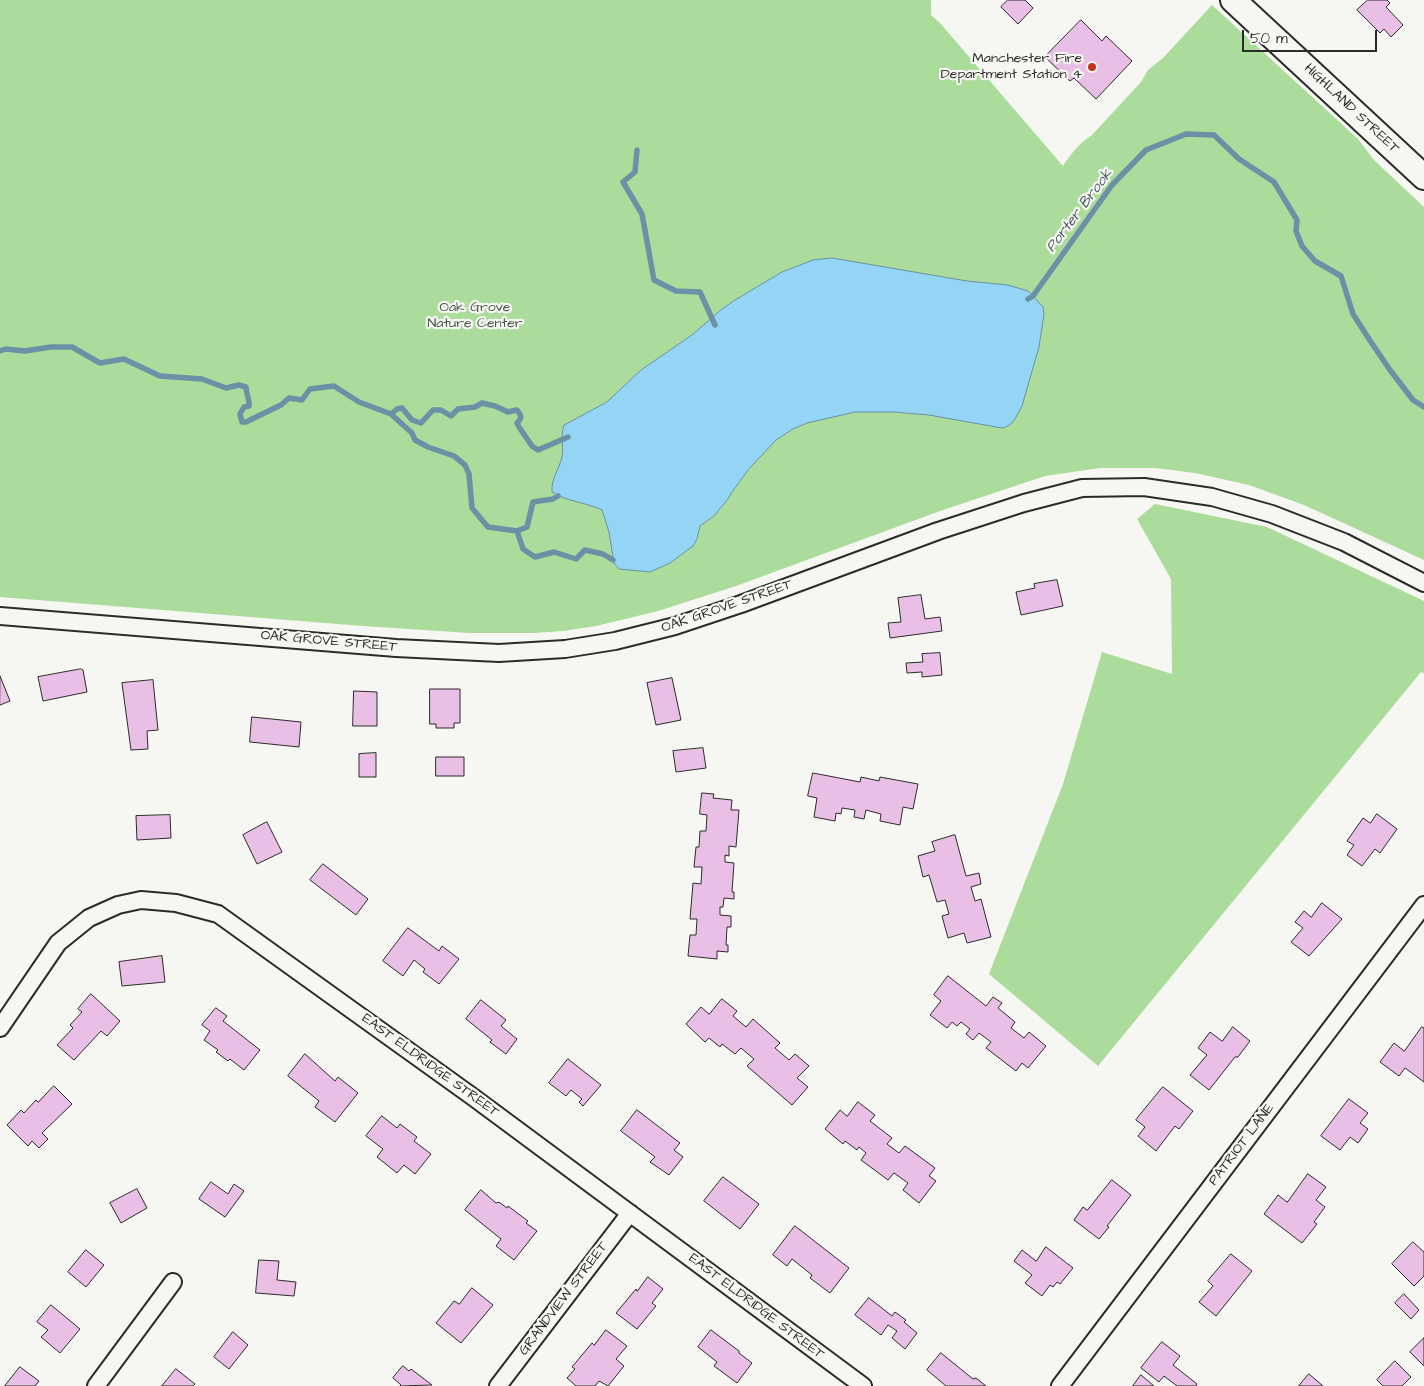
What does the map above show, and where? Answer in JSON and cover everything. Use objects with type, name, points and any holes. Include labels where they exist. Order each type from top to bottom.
[{"type":"main road","name":"HIGHLAND STREET","points":[[1233,0],[1424,177]]},
{"type":"street","name":"OAK GROVE STREET","points":[[0,616],[396,648],[499,653],[565,649],[614,641],[675,626],[741,604],[938,531],[1024,503],[1082,488],[1144,487],[1212,497],[1272,514],[1344,542],[1424,583]]},
{"type":"street","name":"EAST ELDRIDGE STREET","points":[[0,1028],[58,943],[89,918],[118,904],[141,900],[176,903],[218,914],[473,1097],[863,1386]]},
{"type":"street","name":"PATRIOT LANE","points":[[1060,1386],[1424,905]]},
{"type":"street","name":"GRANDVIEW STREET","points":[[498,1386],[630,1212]]},
{"type":"street","points":[[96,1386],[173,1282]]},
{"type":"green space","name":"Oak Grove Nature Center","points":[[0,0],[931,0],[931,15],[940,23],[1063,166],[1076,149],[1092,135],[1141,82],[1148,70],[1163,58],[1212,5],[1358,139],[1374,160],[1424,207],[1424,560],[1304,505],[1249,485],[1195,473],[1155,468],[1100,468],[1045,476],[940,511],[736,586],[658,611],[596,626],[563,631],[469,633],[0,597]]},
{"type":"green space","points":[[1155,504],[1267,527],[1424,601],[1424,673],[1421,672],[1098,1066],[989,974],[1063,784],[1102,652],[1172,674],[1171,579],[1137,519]]},
{"type":"water","points":[[832,258],[967,281],[1008,285],[1028,291],[1043,307],[1044,314],[1039,347],[1022,406],[1015,419],[1010,425],[1003,428],[929,415],[893,412],[855,412],[807,423],[776,440],[748,470],[714,516],[700,526],[693,546],[670,563],[650,572],[619,569],[614,563],[609,532],[602,510],[564,498],[552,492],[553,482],[562,457],[564,425],[607,402],[641,370],[692,335],[735,300],[782,272],[813,260]]},
{"type":"building","points":[[1008,0],[1025,0],[1033,8],[1018,24],[1001,7]]},
{"type":"building","points":[[1368,0],[1387,0],[1390,3],[1386,7],[1403,25],[1391,37],[1384,29],[1380,33],[1357,10]]},
{"type":"building","points":[[1081,20],[1102,41],[1106,36],[1132,61],[1096,99],[1074,78],[1070,81],[1045,57]]},
{"type":"building","points":[[1057,580],[1063,606],[1021,615],[1016,592],[1035,588],[1034,584]]},
{"type":"building","points":[[921,595],[925,619],[940,617],[942,631],[890,638],[888,623],[901,622],[898,598]]},
{"type":"building","points":[[940,653],[942,675],[922,677],[922,672],[907,673],[906,663],[923,662],[922,654]]},
{"type":"building","points":[[83,670],[87,692],[43,701],[38,677]]},
{"type":"building","points":[[0,676],[10,701],[0,705]]},
{"type":"building","points":[[672,678],[681,720],[656,725],[647,683]]},
{"type":"building","points":[[153,680],[158,730],[147,731],[148,749],[131,750],[122,683]]},
{"type":"building","points":[[430,689],[460,689],[460,723],[454,723],[454,728],[436,728],[436,724],[430,724]]},
{"type":"building","points":[[354,691],[377,692],[377,726],[353,726]]},
{"type":"building","points":[[252,717],[301,722],[299,747],[250,742]]},
{"type":"building","points":[[703,748],[706,768],[676,772],[673,751]]},
{"type":"building","points":[[376,753],[376,777],[359,777],[359,754]]},
{"type":"building","points":[[436,757],[464,757],[464,776],[436,776]]},
{"type":"building","points":[[813,773],[860,782],[861,777],[879,781],[880,777],[918,784],[913,809],[903,807],[900,825],[880,821],[881,814],[866,810],[864,819],[854,817],[855,810],[842,808],[841,814],[836,813],[835,821],[814,817],[817,798],[808,796]]},
{"type":"building","points":[[702,793],[714,794],[713,798],[732,800],[731,810],[739,810],[736,847],[729,846],[729,856],[725,855],[725,862],[734,863],[732,892],[734,892],[734,899],[724,898],[723,907],[720,907],[720,915],[731,916],[731,927],[727,927],[726,945],[728,945],[728,952],[717,951],[717,959],[688,956],[690,935],[696,935],[697,919],[690,919],[693,883],[701,884],[702,867],[694,867],[696,847],[699,847],[700,831],[706,831],[707,815],[700,814]]},
{"type":"building","points":[[1377,814],[1397,829],[1380,853],[1375,849],[1362,866],[1347,855],[1354,845],[1347,841],[1363,818],[1370,823]]},
{"type":"building","points":[[170,815],[171,838],[137,840],[136,816]]},
{"type":"building","points":[[267,822],[282,852],[257,864],[243,835]]},
{"type":"building","points":[[955,835],[966,876],[979,873],[981,884],[971,887],[975,901],[981,899],[991,937],[967,943],[964,933],[948,938],[942,916],[949,914],[945,900],[937,902],[929,875],[923,877],[918,856],[935,851],[932,842]]},
{"type":"building","points":[[323,864],[368,899],[356,915],[310,880]]},
{"type":"building","points":[[1322,903],[1342,919],[1309,956],[1291,942],[1303,928],[1295,922],[1304,911],[1311,917]]},
{"type":"building","points":[[408,928],[439,951],[442,946],[459,959],[439,984],[423,972],[425,969],[414,960],[403,976],[383,961]]},
{"type":"building","points":[[162,956],[165,982],[122,986],[119,962]]},
{"type":"building","points":[[948,976],[986,1006],[993,997],[1002,1003],[998,1008],[1015,1022],[1011,1028],[1024,1038],[1029,1032],[1046,1046],[1028,1068],[1022,1063],[1016,1071],[986,1048],[991,1042],[979,1033],[973,1040],[966,1034],[970,1029],[961,1022],[957,1026],[952,1022],[947,1028],[930,1015],[941,1001],[934,995]]},
{"type":"building","points":[[91,994],[120,1021],[107,1036],[101,1031],[74,1060],[57,1045],[73,1028],[70,1025],[82,1012],[78,1009]]},
{"type":"building","points":[[722,999],[737,1011],[733,1016],[746,1027],[753,1019],[780,1043],[775,1048],[789,1060],[795,1054],[809,1066],[797,1078],[808,1087],[792,1105],[747,1066],[754,1059],[741,1048],[735,1054],[722,1044],[720,1047],[709,1038],[705,1042],[686,1024],[701,1007],[709,1014]]},
{"type":"building","points":[[481,1000],[506,1020],[501,1026],[517,1039],[506,1054],[490,1042],[492,1040],[466,1019]]},
{"type":"building","points":[[216,1008],[227,1016],[223,1021],[260,1050],[244,1070],[230,1059],[228,1061],[216,1052],[218,1050],[204,1040],[210,1031],[202,1025]]},
{"type":"building","points":[[1233,1027],[1250,1041],[1209,1090],[1190,1075],[1207,1055],[1198,1048],[1210,1032],[1222,1041]]},
{"type":"building","points":[[1422,1027],[1424,1028],[1424,1082],[1405,1068],[1399,1076],[1380,1062],[1394,1043],[1404,1051]]},
{"type":"building","points":[[305,1054],[335,1081],[338,1077],[358,1093],[335,1122],[315,1107],[319,1101],[288,1076]]},
{"type":"building","points":[[568,1059],[601,1085],[583,1106],[579,1102],[582,1099],[571,1090],[566,1096],[549,1083]]},
{"type":"building","points":[[54,1086],[72,1104],[42,1133],[48,1139],[39,1148],[32,1141],[28,1146],[7,1125],[21,1110],[24,1113],[36,1100],[38,1102]]},
{"type":"building","points":[[1163,1087],[1193,1111],[1179,1129],[1175,1126],[1156,1151],[1138,1136],[1145,1127],[1136,1120]]},
{"type":"building","points":[[1349,1099],[1368,1113],[1360,1123],[1368,1129],[1358,1143],[1350,1137],[1340,1150],[1321,1136]]},
{"type":"building","points":[[858,1102],[875,1115],[870,1121],[892,1138],[887,1144],[899,1153],[905,1146],[935,1168],[929,1176],[936,1181],[919,1203],[903,1190],[908,1183],[894,1173],[888,1180],[861,1160],[866,1153],[859,1147],[857,1150],[845,1141],[843,1144],[825,1129],[840,1110],[847,1116]]},
{"type":"building","points":[[637,1110],[680,1143],[674,1150],[683,1157],[669,1175],[650,1162],[655,1157],[621,1131]]},
{"type":"building","points":[[382,1116],[397,1128],[400,1124],[417,1137],[414,1141],[431,1154],[415,1174],[404,1165],[397,1173],[377,1157],[383,1149],[366,1136]]},
{"type":"building","points":[[1308,1174],[1326,1187],[1316,1200],[1325,1207],[1314,1222],[1317,1224],[1302,1243],[1264,1214],[1278,1195],[1287,1202]]},
{"type":"building","points":[[723,1177],[759,1204],[740,1229],[704,1201]]},
{"type":"building","points":[[1112,1180],[1131,1195],[1099,1239],[1074,1220],[1083,1207],[1087,1210]]},
{"type":"building","points":[[211,1182],[228,1194],[234,1184],[244,1191],[225,1217],[199,1199]]},
{"type":"building","points":[[137,1189],[147,1208],[121,1223],[110,1203]]},
{"type":"building","points":[[481,1190],[496,1203],[499,1202],[507,1208],[508,1206],[528,1221],[526,1223],[537,1231],[514,1260],[496,1246],[501,1239],[465,1210]]},
{"type":"building","points":[[795,1226],[849,1268],[830,1293],[810,1278],[812,1275],[792,1259],[787,1266],[773,1255]]},
{"type":"building","points":[[1413,1242],[1424,1252],[1424,1276],[1414,1286],[1392,1264]]},
{"type":"building","points":[[1046,1247],[1073,1268],[1060,1284],[1057,1282],[1053,1287],[1050,1285],[1042,1296],[1025,1283],[1032,1275],[1014,1261],[1022,1250],[1036,1261]]},
{"type":"building","points":[[86,1250],[104,1265],[86,1287],[68,1272]]},
{"type":"building","points":[[1231,1254],[1252,1271],[1216,1316],[1199,1302],[1213,1286],[1208,1281]]},
{"type":"building","points":[[259,1260],[279,1261],[277,1280],[296,1282],[294,1296],[256,1293]]},
{"type":"building","points":[[648,1277],[663,1289],[652,1303],[656,1306],[637,1329],[616,1313]]},
{"type":"building","points":[[472,1288],[493,1305],[461,1343],[436,1323],[454,1301],[459,1304]]},
{"type":"building","points":[[1404,1294],[1419,1310],[1411,1319],[1395,1303]]},
{"type":"building","points":[[869,1298],[892,1316],[895,1312],[906,1320],[904,1322],[917,1333],[905,1349],[892,1338],[897,1331],[888,1325],[881,1335],[855,1315]]},
{"type":"building","points":[[51,1305],[80,1329],[60,1353],[41,1337],[48,1330],[37,1322]]},
{"type":"building","points":[[606,1330],[627,1346],[616,1359],[624,1366],[608,1386],[599,1381],[595,1386],[576,1386],[567,1378],[575,1369],[572,1367],[592,1343],[594,1345]]},
{"type":"building","points":[[711,1330],[752,1363],[737,1383],[714,1366],[717,1362],[698,1347]]},
{"type":"building","points":[[233,1332],[248,1345],[229,1369],[214,1357]]},
{"type":"building","points":[[1424,1338],[1424,1366],[1410,1352]]},
{"type":"building","points":[[1162,1342],[1180,1356],[1173,1365],[1197,1384],[1196,1386],[1177,1386],[1164,1376],[1159,1382],[1141,1368]]},
{"type":"building","points":[[941,1353],[973,1379],[976,1378],[986,1386],[946,1386],[927,1370]]},
{"type":"building","points":[[1395,1361],[1411,1377],[1402,1386],[1383,1386],[1377,1380]]},
{"type":"building","points":[[403,1366],[409,1371],[411,1369],[432,1385],[400,1386],[393,1378]]},
{"type":"building","points":[[20,1367],[39,1381],[35,1386],[5,1386]]},
{"type":"building","points":[[176,1369],[195,1384],[193,1386],[162,1386]]},
{"type":"building","points":[[1309,1374],[1323,1386],[1299,1386]]},
{"type":"building","points":[[1141,1375],[1154,1386],[1133,1386]]},
{"type":"waterway","name":"Porter Brook","points":[[1028,299],[1033,296],[1112,185],[1146,150],[1186,134],[1214,135],[1239,159],[1274,182],[1297,220],[1296,231],[1302,246],[1315,261],[1341,276],[1353,314],[1390,370],[1413,400],[1424,407]]},
{"type":"waterway","points":[[637,150],[635,172],[623,182],[642,214],[654,280],[676,291],[700,292],[715,325]]},
{"type":"waterway","points":[[0,351],[6,349],[25,351],[51,347],[72,347],[100,363],[124,359],[160,376],[202,379],[226,388],[239,385],[246,387],[249,406],[244,407],[240,414],[242,422],[246,422],[281,405],[289,398],[302,400],[310,389],[334,386],[359,402],[391,414],[412,433],[415,440],[428,447],[454,456],[465,465],[469,474],[472,508],[488,527],[517,531],[527,527],[533,502],[553,499],[558,496]]},
{"type":"waterway","points":[[391,414],[397,409],[402,408],[412,420],[421,423],[433,410],[441,410],[451,416],[458,409],[475,407],[482,403],[508,412],[517,410],[521,417],[517,423],[519,427],[532,446],[538,450],[568,437]]},
{"type":"waterway","points":[[517,531],[523,549],[535,557],[554,552],[576,559],[585,550],[603,554],[613,560]]},
{"type":"place","name":"Manchester Fire Department Station 4","points":[[1092,67]]}]
